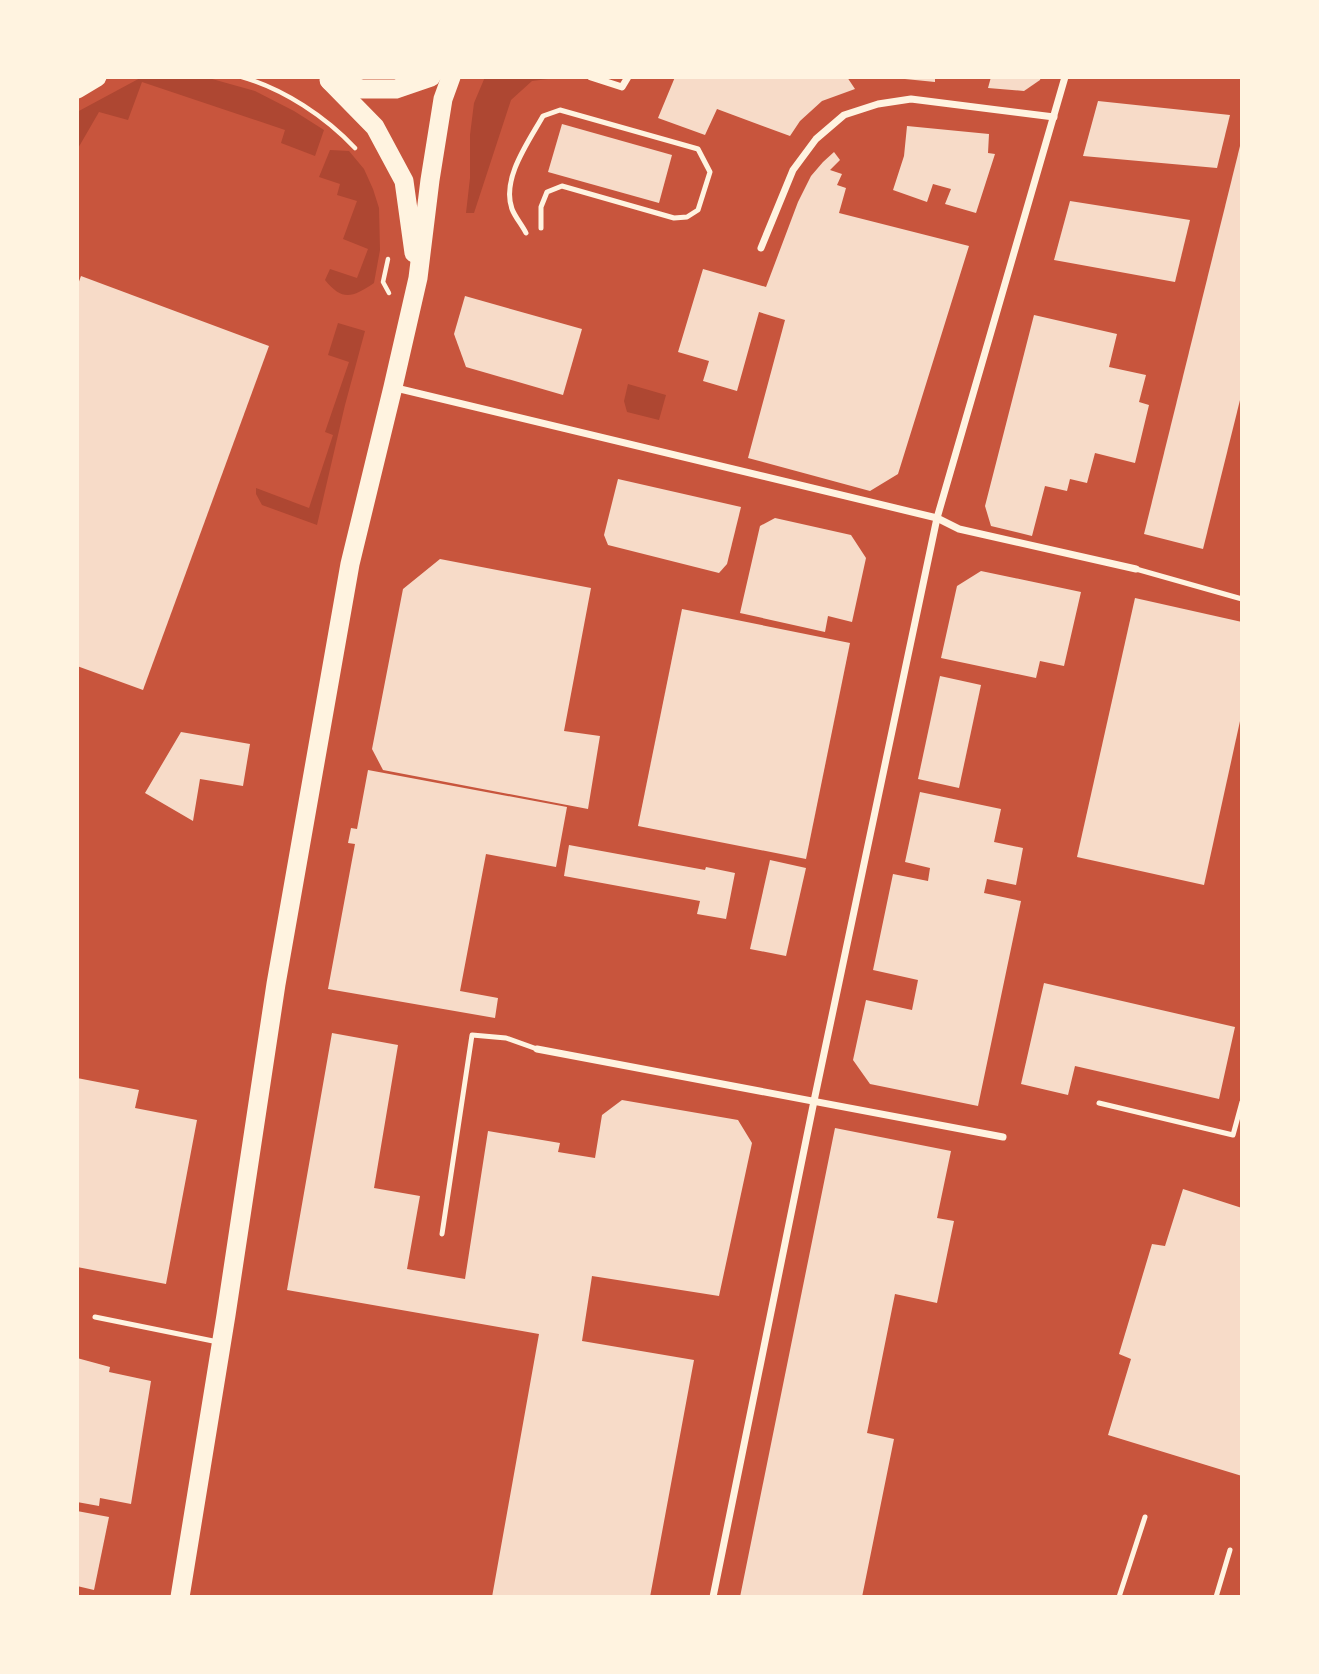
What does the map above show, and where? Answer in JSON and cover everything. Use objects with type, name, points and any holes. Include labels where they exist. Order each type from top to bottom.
[{"type":"highway","points":[[77,89],[97,77]]},
{"type":"highway","points":[[326,79],[362,89],[396,89],[431,77]]},
{"type":"highway","points":[[180,1597],[222,1343],[276,984],[348,578],[418,278],[443,99],[451,77]]},
{"type":"highway","points":[[326,79],[375,127],[404,181],[418,278]]},
{"type":"street","points":[[591,77],[622,87],[628,77]]},
{"type":"street","points":[[713,1597],[937,518],[1065,77]]},
{"type":"street","points":[[761,248],[793,170],[816,139],[844,115],[878,104],[911,99],[1054,117]]},
{"type":"street","points":[[393,387],[937,518],[959,529],[1136,569]]},
{"type":"street","points":[[537,1049],[1003,1137]]},
{"type":"lane","points":[[526,233],[512,208],[509,190],[519,159],[543,116],[560,110],[698,149],[710,172],[698,210],[687,217],[674,218],[562,186],[547,192],[541,207],[541,228]]},
{"type":"lane","points":[[1136,569],[1242,599]]},
{"type":"lane","points":[[442,1234],[472,1035],[506,1038],[537,1049]]},
{"type":"lane","points":[[1099,1103],[1233,1135],[1242,1102]]},
{"type":"lane","points":[[94,1317],[222,1343]]},
{"type":"lane","points":[[1119,1597],[1145,1517]]},
{"type":"lane","points":[[1216,1597],[1230,1550]]},
{"type":"path","points":[[242,77],[282,94],[312,111],[344,136],[360,153]]},
{"type":"path","points":[[390,251],[383,282],[407,325]]},
{"type":"shaded area","points":[[142,77],[205,77],[255,91],[324,130],[315,156],[281,143],[285,130],[142,82],[128,120],[99,112],[77,150],[77,112]]},
{"type":"shaded area","points":[[485,77],[556,78],[532,81],[511,100],[474,213],[466,213],[474,103]]},
{"type":"shaded area","points":[[330,150],[349,151],[364,169],[379,208],[380,250],[374,283],[348,295],[337,291],[325,280],[330,269],[357,278],[368,249],[343,239],[357,201],[337,195],[340,184],[319,177]]},
{"type":"shaded area","points":[[338,323],[365,331],[317,525],[262,505],[256,488],[309,508],[333,435],[325,432],[349,362],[328,355]]},
{"type":"shaded area","points":[[628,384],[666,395],[659,420],[627,412],[624,401]]},
{"type":"building","points":[[675,77],[847,77],[855,89],[822,101],[800,121],[790,136],[717,109],[705,135],[658,118]]},
{"type":"building","points":[[935,77],[935,82],[905,79]]},
{"type":"building","points":[[991,77],[1041,77],[1024,91],[988,88]]},
{"type":"building","points":[[1098,101],[1230,115],[1217,168],[1083,156]]},
{"type":"building","points":[[562,124],[672,155],[659,203],[548,172]]},
{"type":"building","points":[[907,126],[989,134],[988,153],[995,154],[976,213],[945,204],[951,189],[933,184],[927,202],[893,190],[904,156]]},
{"type":"building","points":[[1241,142],[1242,392],[1203,549],[1144,534]]},
{"type":"building","points":[[834,152],[840,160],[830,170],[842,174],[837,185],[846,188],[839,213],[969,246],[898,474],[870,491],[748,458],[785,320],[759,312],[737,391],[703,381],[709,361],[678,352],[703,269],[766,287],[798,202],[811,176]]},
{"type":"building","points":[[1070,201],[1190,220],[1175,282],[1054,260]]},
{"type":"building","points":[[81,276],[269,346],[143,690],[77,666],[77,287]]},
{"type":"building","points":[[465,296],[582,329],[563,395],[466,367],[454,334]]},
{"type":"building","points":[[1034,315],[1117,334],[1109,367],[1146,375],[1139,402],[1149,405],[1135,463],[1095,453],[1087,483],[1070,479],[1067,491],[1045,486],[1032,536],[991,526],[985,506]]},
{"type":"building","points":[[618,479],[741,507],[727,564],[719,573],[608,545],[604,535]]},
{"type":"building","points":[[775,518],[851,535],[866,558],[852,622],[828,616],[825,632],[740,613],[760,526]]},
{"type":"building","points":[[440,559],[591,588],[564,731],[600,736],[588,809],[383,770],[372,749],[403,589]]},
{"type":"building","points":[[981,571],[1081,592],[1064,666],[1040,661],[1036,678],[941,658],[957,586]]},
{"type":"building","points":[[1135,598],[1242,622],[1242,712],[1204,885],[1077,857]]},
{"type":"building","points":[[682,609],[850,643],[806,859],[638,826]]},
{"type":"building","points":[[940,676],[981,685],[959,788],[918,779]]},
{"type":"building","points":[[181,732],[250,744],[243,786],[200,779],[193,821],[145,793]]},
{"type":"building","points":[[368,770],[567,807],[556,867],[486,854],[460,991],[498,998],[495,1018],[328,989],[355,844],[348,843],[351,828],[357,829]]},
{"type":"building","points":[[920,792],[1001,809],[994,842],[1023,848],[1016,885],[987,879],[984,893],[1021,901],[978,1106],[870,1084],[853,1060],[866,1000],[912,1010],[918,980],[873,970],[893,874],[928,881],[930,868],[905,862]]},
{"type":"building","points":[[569,845],[735,873],[726,919],[697,914],[700,901],[564,876]]},
{"type":"building","points":[[770,860],[806,868],[786,956],[750,949]]},
{"type":"building","points":[[1044,983],[1235,1027],[1219,1099],[1075,1066],[1068,1095],[1021,1084]]},
{"type":"building","points":[[332,1033],[398,1045],[374,1188],[420,1196],[407,1269],[465,1279],[488,1131],[560,1143],[558,1152],[595,1158],[602,1115],[622,1100],[738,1120],[752,1143],[719,1296],[592,1276],[582,1341],[694,1360],[650,1597],[492,1597],[539,1334],[287,1290]]},
{"type":"building","points":[[77,1078],[139,1090],[135,1108],[197,1120],[166,1284],[77,1267]]},
{"type":"building","points":[[835,1128],[951,1151],[937,1218],[954,1221],[937,1303],[895,1294],[867,1433],[894,1439],[862,1597],[740,1597]]},
{"type":"building","points":[[1183,1189],[1242,1208],[1242,1476],[1108,1435],[1131,1359],[1119,1354],[1152,1244],[1165,1246]]},
{"type":"building","points":[[77,1358],[110,1367],[109,1372],[151,1381],[131,1504],[100,1498],[99,1506],[77,1502]]},
{"type":"building","points":[[77,1511],[109,1517],[94,1590],[77,1586]]}]
